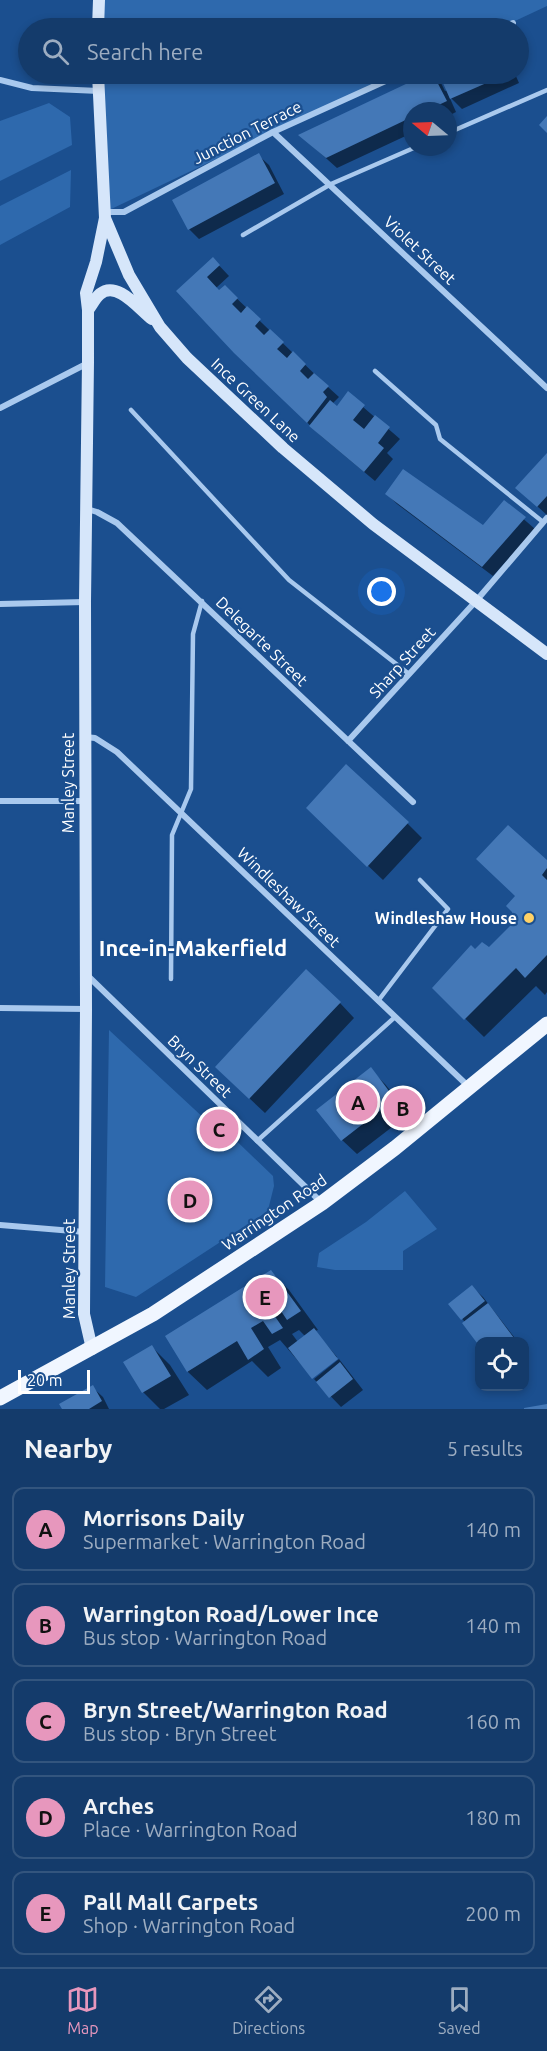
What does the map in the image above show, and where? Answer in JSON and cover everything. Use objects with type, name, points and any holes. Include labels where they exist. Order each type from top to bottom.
[{"type":"main road","name":"Warrington Road","points":[[0,1398],[153,1314],[322,1203],[395,1148],[547,1024]]},
{"type":"street","points":[[98,18],[99,0]]},
{"type":"street","points":[[0,80],[32,88],[99,91]]},
{"type":"street","name":"Ince Green Lane","points":[[99,84],[105,215],[129,275],[160,327],[188,358],[283,448],[373,524],[547,654]]},
{"type":"street","name":"Junction Terrace","points":[[105,215],[124,212],[273,132],[379,84]]},
{"type":"street","name":"Violet Street","points":[[273,132],[547,388]]},
{"type":"street","name":"Manley Street","points":[[92,1349],[84,1314],[86,1009],[84,736],[88,362],[86,293],[96,262],[105,215]]},
{"type":"street","points":[[88,310],[100,294],[110,290],[120,292],[160,327]]},
{"type":"street","points":[[0,408],[88,362]]},
{"type":"street","name":"Delegarte Street","points":[[87,510],[97,512],[117,523],[413,801]]},
{"type":"street","name":"Sharp Street","points":[[348,741],[476,601],[545,520]]},
{"type":"street","points":[[0,603],[85,602]]},
{"type":"street","name":"Windleshaw Street","points":[[84,736],[95,738],[117,752],[470,1087]]},
{"type":"street","points":[[0,801],[85,801]]},
{"type":"street","name":"Bryn Street","points":[[85,974],[322,1203]]},
{"type":"street","points":[[0,1008],[86,1009]]},
{"type":"street","points":[[0,1225],[84,1232]]},
{"type":"lane","points":[[457,129],[547,90]]},
{"type":"lane","points":[[243,235],[331,184],[403,153]]},
{"type":"lane","points":[[375,371],[436,425],[441,439],[545,520]]},
{"type":"lane","points":[[131,410],[289,580],[409,674]]},
{"type":"lane","points":[[171,979],[172,835],[191,789],[193,634],[202,601]]},
{"type":"lane","points":[[378,1001],[448,909],[420,880]]},
{"type":"lane","points":[[257,1141],[395,1017]]},
{"type":"shaded area","points":[[99,0],[547,0],[547,6],[521,18],[98,18]]},
{"type":"shaded area","points":[[99,84],[379,84],[273,132],[105,212]]},
{"type":"shaded area","points":[[49,103],[70,117],[72,145],[0,181],[0,121]]},
{"type":"shaded area","points":[[71,170],[70,207],[0,245],[0,206]]},
{"type":"shaded area","points":[[109,1030],[207,1121],[222,1127],[273,1176],[274,1186],[268,1210],[265,1213],[136,1297],[105,1287]]},
{"type":"shaded area","points":[[405,1191],[437,1229],[403,1251],[403,1270],[335,1270],[317,1267],[319,1253],[366,1222]]},
{"type":"building","points":[[406,84],[438,84],[447,101],[403,102],[403,121],[326,158],[298,135]]},
{"type":"building","points":[[443,84],[484,84],[450,99]]},
{"type":"building","points":[[547,116],[547,133],[539,125]]},
{"type":"building","points":[[259,153],[275,183],[188,230],[172,200]]},
{"type":"building","points":[[213,257],[220,265],[207,277],[219,290],[225,285],[238,298],[232,304],[241,313],[247,306],[261,319],[255,326],[264,335],[270,329],[284,342],[277,349],[287,358],[293,351],[306,364],[300,371],[308,379],[314,373],[329,386],[323,392],[327,397],[307,423],[234,353],[176,291]]},
{"type":"building","points":[[348,391],[365,405],[353,420],[364,429],[375,415],[390,427],[378,443],[384,448],[364,472],[309,426],[330,400],[337,406]]},
{"type":"building","points":[[547,453],[547,496],[537,507],[515,488]]},
{"type":"building","points":[[403,469],[483,525],[504,500],[526,517],[482,567],[385,494]]},
{"type":"building","points":[[346,764],[409,822],[367,867],[306,808]]},
{"type":"building","name":"Windleshaw House","points":[[508,825],[547,860],[547,868],[542,875],[547,880],[547,955],[525,978],[516,968],[464,1020],[432,988],[471,945],[475,949],[482,942],[489,947],[512,924],[512,912],[506,906],[515,896],[476,859]]},
{"type":"building","points":[[306,969],[341,1002],[249,1099],[215,1067]]},
{"type":"building","points":[[371,1067],[395,1099],[341,1141],[316,1110]]},
{"type":"building","points":[[271,1270],[301,1311],[287,1320],[281,1311],[274,1315],[283,1328],[272,1334],[263,1321],[251,1328],[264,1349],[248,1360],[237,1341],[187,1372],[165,1336]]},
{"type":"building","points":[[472,1285],[485,1301],[461,1320],[448,1304]]},
{"type":"building","points":[[488,1303],[513,1337],[475,1337],[475,1340],[462,1323]]},
{"type":"building","points":[[314,1328],[338,1359],[312,1379],[288,1348]]},
{"type":"building","points":[[152,1345],[171,1376],[142,1393],[123,1362]]},
{"type":"building","points":[[340,1362],[353,1379],[329,1398],[316,1382]]},
{"type":"building","points":[[93,1385],[102,1401],[89,1409],[62,1409],[59,1404]]},
{"type":"building","points":[[547,1404],[547,1409],[524,1409],[524,1408]]},
{"type":"place","name":"Windleshaw House","points":[[529,918]]},
{"type":"place","name":"Morrisons Daily","points":[[358,1102]]},
{"type":"place","name":"Warrington Road/Lower Ince","points":[[403,1108]]},
{"type":"place","name":"Bryn Street/Warrington Road","points":[[219,1129]]},
{"type":"place","name":"Arches","points":[[190,1200]]},
{"type":"place","name":"Pall Mall Carpets","points":[[265,1297]]},
{"type":"district","name":"Ince-in-Makerfield","points":[[193,947]]}]
